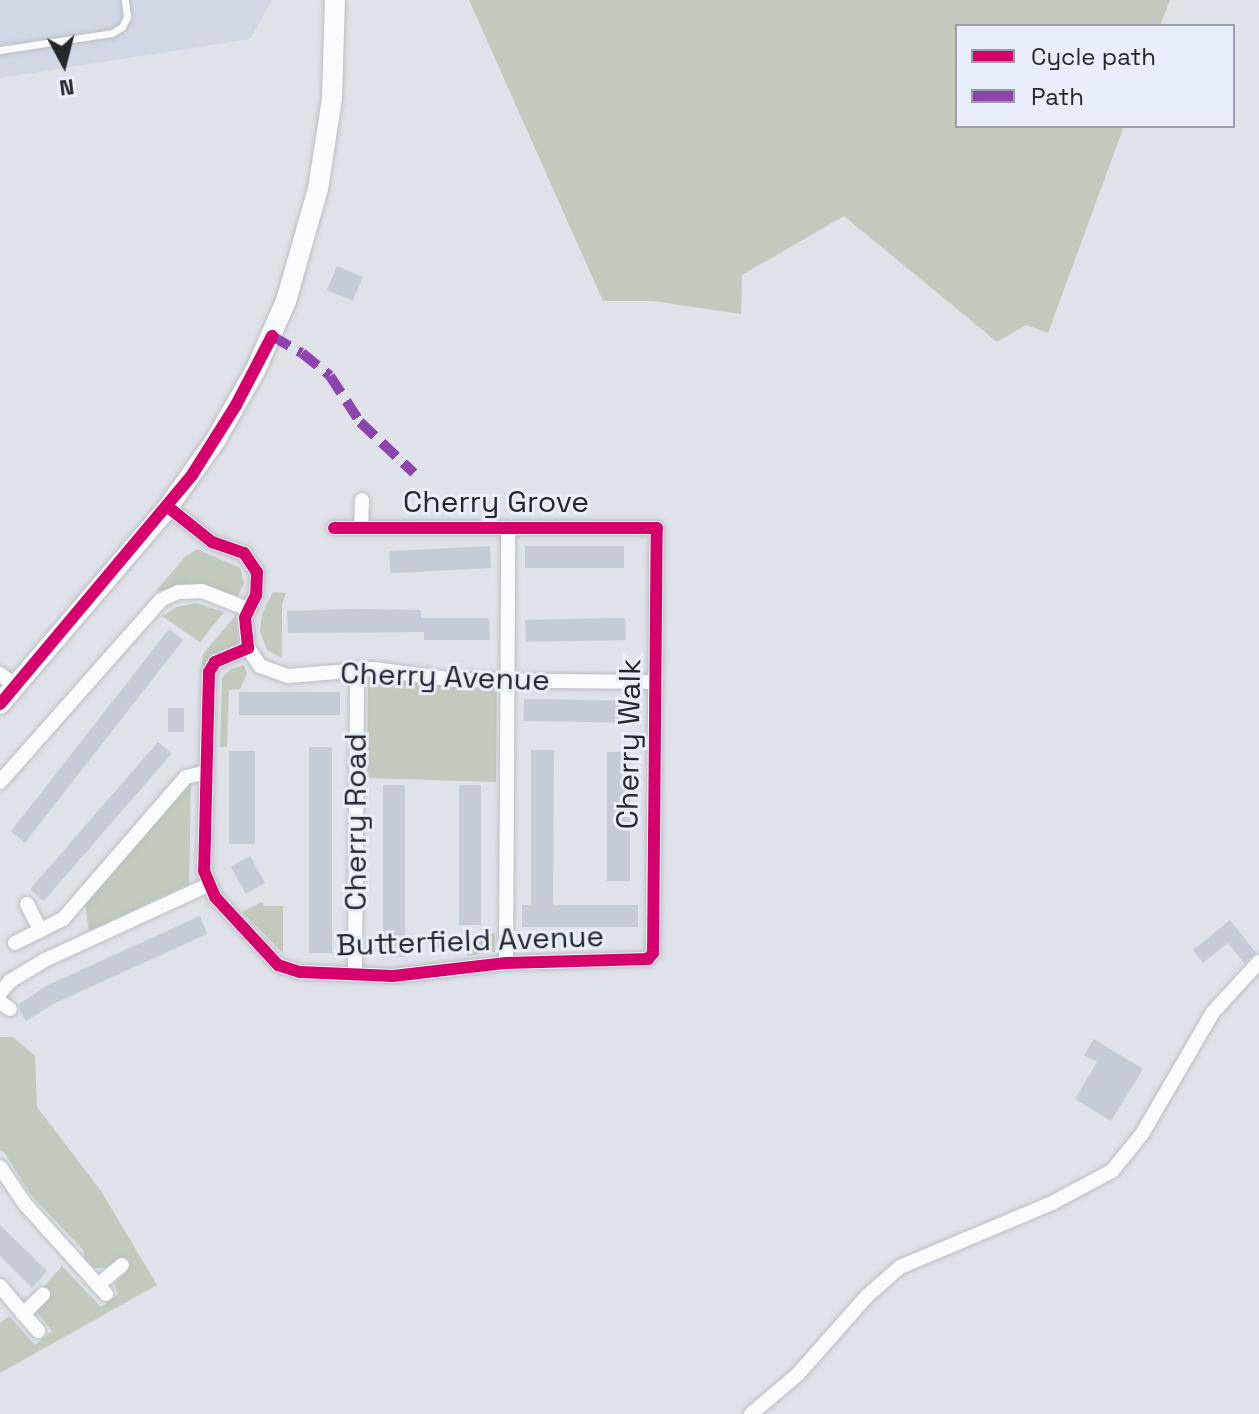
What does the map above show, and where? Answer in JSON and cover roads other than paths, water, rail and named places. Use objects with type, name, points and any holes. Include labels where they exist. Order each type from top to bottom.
[{"type":"street","points":[[0,704],[8,680],[168,507],[215,441],[255,371],[298,265],[327,137],[334,63],[335,0]]},
{"type":"street","name":"Cherry Grove","points":[[361,528],[362,500]]},
{"type":"street","points":[[0,993],[10,981],[45,960],[208,885],[204,871],[209,672],[215,662],[248,648],[244,626],[248,609],[256,595],[258,580],[250,559],[236,549],[212,542],[168,507]]},
{"type":"street","name":"Cherry Grove","points":[[334,528],[657,528]]},
{"type":"street","name":"Cherry Walk","points":[[648,959],[653,953],[657,528]]},
{"type":"street","points":[[506,963],[508,529]]},
{"type":"street","points":[[0,782],[161,600],[178,592],[202,591],[248,609]]},
{"type":"street","name":"Cherry Avenue","points":[[248,648],[260,666],[275,674],[357,669],[455,680],[507,678],[656,682]]},
{"type":"street","name":"Cherry Road","points":[[355,974],[357,669]]},
{"type":"street","points":[[15,943],[63,919],[186,777],[206,772]]},
{"type":"street","name":"Butterfield Avenue","points":[[208,885],[215,897],[278,965],[300,972],[393,976],[506,963],[648,959]]},
{"type":"street","points":[[27,904],[41,931]]},
{"type":"street","points":[[751,1414],[798,1374],[867,1296],[900,1267],[1052,1203],[1112,1171],[1142,1134],[1213,1012],[1259,962]]},
{"type":"street","points":[[0,1167],[25,1204],[102,1289],[122,1265]]},
{"type":"street","points":[[0,1286],[38,1331]]},
{"type":"street","points":[[23,1314],[43,1295]]},
{"type":"lane","points":[[0,50],[112,33],[122,27],[127,17],[125,0]]}]
